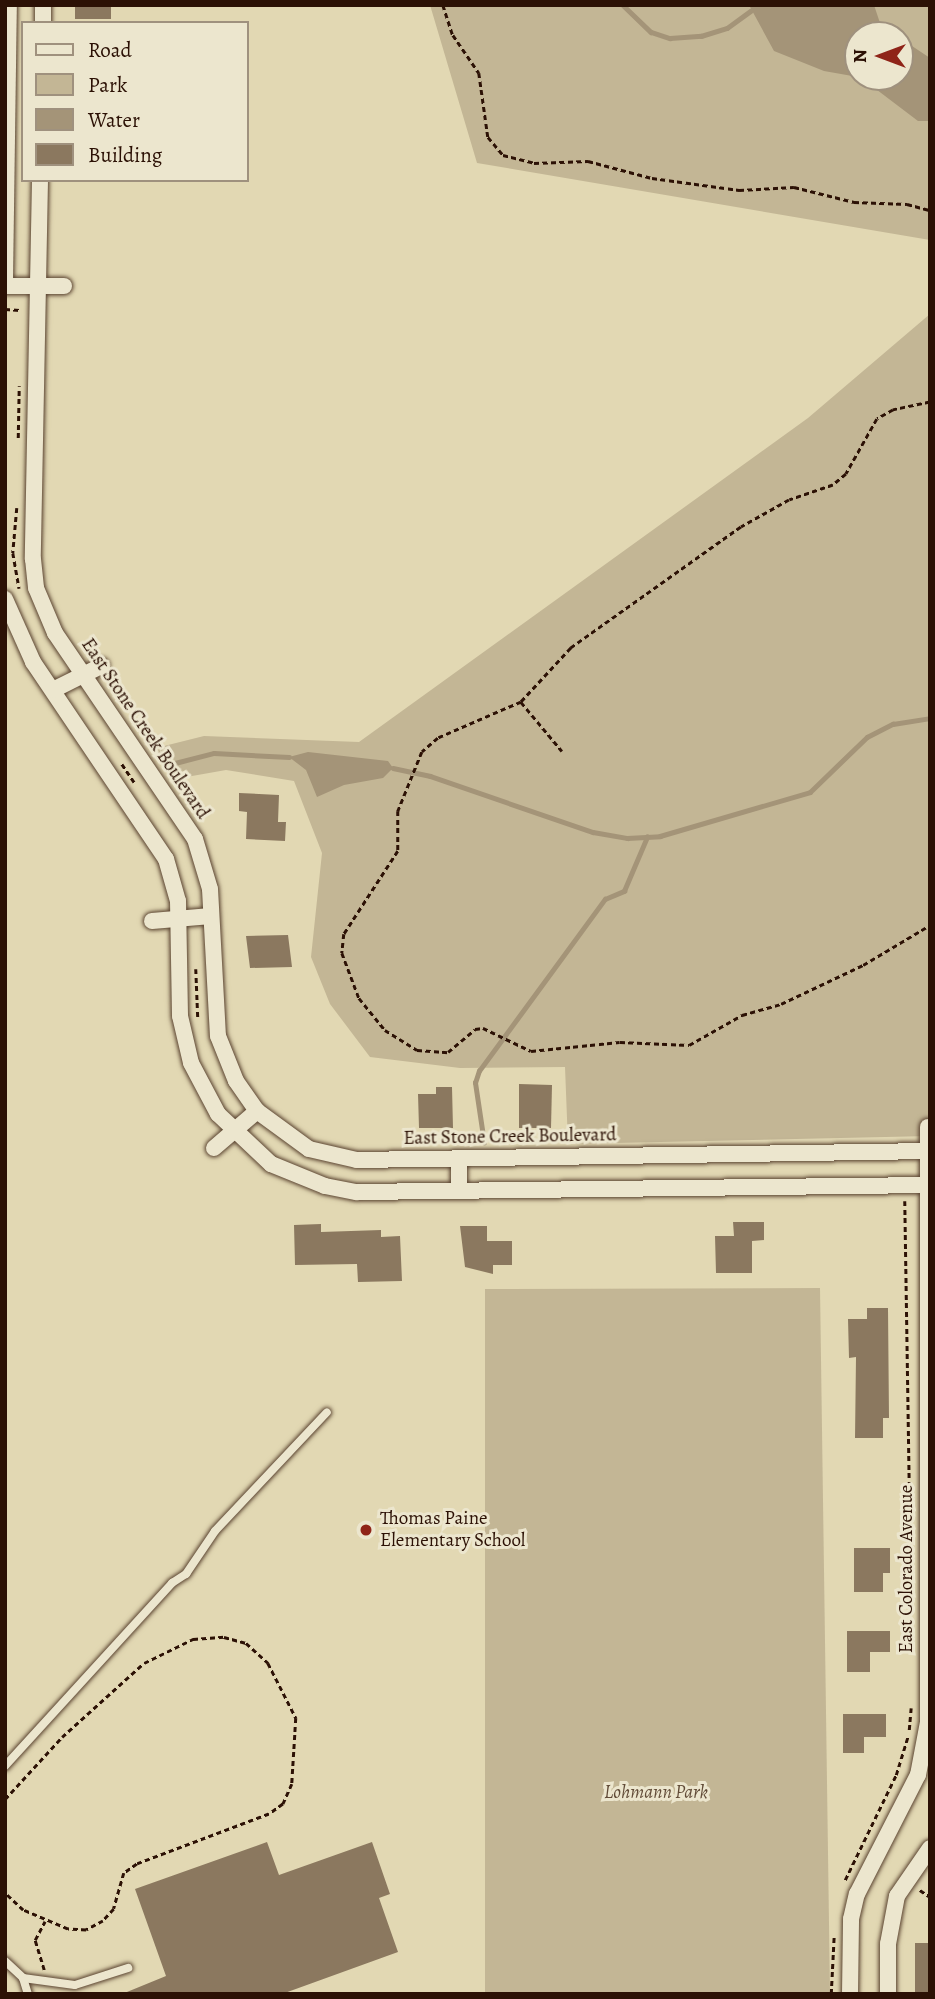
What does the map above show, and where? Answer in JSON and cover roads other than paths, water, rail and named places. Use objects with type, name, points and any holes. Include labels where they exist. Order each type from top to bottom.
[{"type":"street","points":[[9,5],[5,284],[64,286]]},
{"type":"street","name":"East Stone Creek Boulevard","points":[[40,182],[33,559],[42,608],[82,675],[195,839],[210,889],[218,1035],[236,1081],[257,1111],[294,1141],[337,1157],[459,1159],[929,1151]]},
{"type":"street","points":[[5,599],[15,629],[53,690],[158,843],[174,880],[179,918],[184,1040],[206,1097],[233,1132],[271,1164],[325,1186],[357,1192],[929,1185]]},
{"type":"street","points":[[53,690],[101,666]]},
{"type":"street","points":[[152,920],[211,916]]},
{"type":"street","points":[[214,1148],[257,1111]]},
{"type":"street","name":"East Colorado Avenue","points":[[850,1994],[851,1919],[866,1870],[918,1775],[925,1753],[929,1668],[928,1127]]},
{"type":"street","points":[[459,1159],[459,1191]]},
{"type":"street","points":[[888,1994],[888,1944],[897,1896],[930,1848]]},
{"type":"lane","points":[[5,1766],[172,1583],[186,1574],[215,1531],[327,1412]]},
{"type":"lane","points":[[5,1961],[23,1978],[28,1994]]},
{"type":"lane","points":[[23,1978],[75,1986],[128,1968]]},
{"type":"water","points":[[749,5],[874,5],[879,21],[844,21],[844,75],[824,71],[774,51]]},
{"type":"water","points":[[914,47],[930,58],[930,121],[918,121],[878,91],[914,91]]},
{"type":"water","points":[[308,752],[388,761],[393,768],[383,778],[344,785],[317,797],[306,770],[289,757]]},
{"type":"waterway","points":[[623,5],[651,32],[670,38],[701,36],[727,28],[750,11]]},
{"type":"waterway","points":[[393,768],[430,776],[593,832],[627,838],[660,836],[810,792],[867,737],[893,724],[930,718]]},
{"type":"waterway","points":[[175,763],[214,753],[289,757]]},
{"type":"waterway","points":[[484,1143],[475,1083],[479,1071],[605,899],[624,891],[647,837]]},
{"type":"place","name":"Thomas Paine Elementary School","points":[[366,1530]]},
{"type":"park label","name":"Lohmann Park","points":[[656,1793]]}]
